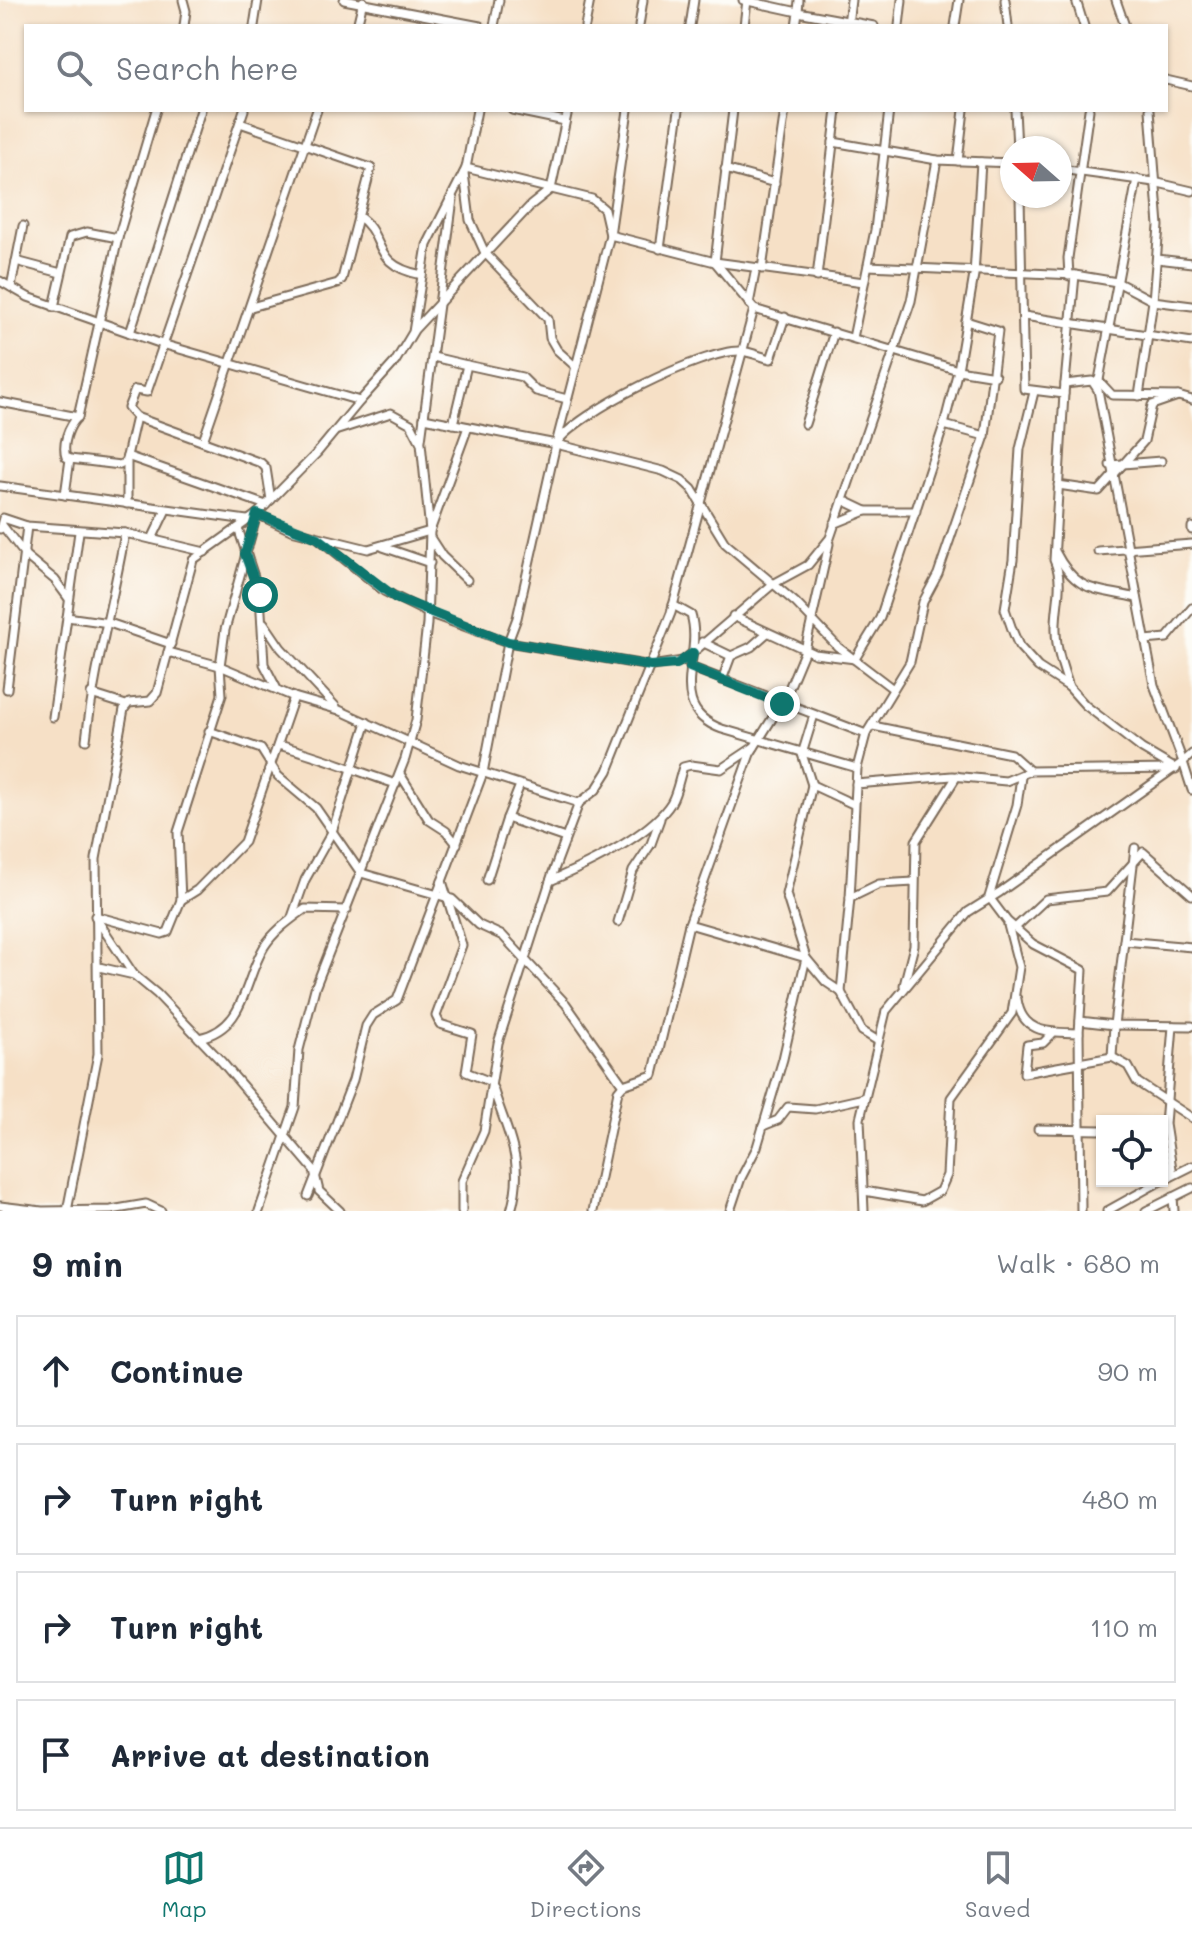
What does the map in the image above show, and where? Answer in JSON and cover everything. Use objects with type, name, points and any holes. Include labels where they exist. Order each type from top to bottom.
[{"type":"street","points":[[183,0],[186,11],[184,24]]},
{"type":"street","points":[[186,11],[194,0]]},
{"type":"street","points":[[254,24],[258,0]]},
{"type":"street","points":[[344,0],[470,24]]},
{"type":"street","points":[[494,24],[499,0]]},
{"type":"street","points":[[585,24],[590,0]]},
{"type":"street","points":[[639,24],[643,0]]},
{"type":"street","points":[[690,24],[694,0]]},
{"type":"street","points":[[744,24],[746,0],[848,24],[851,0]]},
{"type":"street","points":[[796,24],[799,0]]},
{"type":"street","points":[[899,24],[902,0]]},
{"type":"street","points":[[955,24],[959,0]]},
{"type":"street","points":[[1005,0],[1008,24]]},
{"type":"street","points":[[1076,0],[1083,24]]},
{"type":"street","points":[[1116,0],[1124,24]]},
{"type":"street","points":[[357,24],[362,2]]},
{"type":"street","points":[[1168,80],[1192,86]]},
{"type":"street","points":[[136,417],[125,462],[120,465],[66,457],[64,449],[71,423],[78,417],[118,238],[155,112]]},
{"type":"street","points":[[130,333],[200,112]]},
{"type":"street","points":[[243,112],[162,344],[150,390],[135,390],[128,408],[136,417],[261,463],[266,468],[268,503]]},
{"type":"street","points":[[203,441],[316,112]]},
{"type":"street","points":[[413,332],[427,245],[465,170],[477,112]]},
{"type":"street","points":[[522,112],[565,121]]},
{"type":"street","points":[[91,694],[126,705],[154,697],[193,560],[268,503],[338,430],[395,362],[413,332],[442,298],[531,205],[551,189],[567,112]]},
{"type":"street","points":[[308,1196],[353,1080],[366,1026],[373,1015],[397,1000],[483,773],[508,642],[520,605],[556,444],[610,235],[628,112]]},
{"type":"street","points":[[660,249],[679,112]]},
{"type":"street","points":[[733,112],[715,262],[752,307],[894,352],[958,370],[995,376]]},
{"type":"street","points":[[462,1211],[462,1181],[484,1131],[498,1043],[550,881],[579,803],[602,783],[673,605],[752,307],[785,112]]},
{"type":"street","points":[[817,277],[837,112]]},
{"type":"street","points":[[853,338],[868,266],[889,112]]},
{"type":"street","points":[[958,161],[964,112]]},
{"type":"street","points":[[1015,112],[1016,136]]},
{"type":"street","points":[[1069,687],[1056,634],[1056,606],[1062,576],[1054,560],[1080,171],[1089,112]]},
{"type":"street","points":[[1139,396],[1153,301],[1160,211],[1154,182],[1150,112]]},
{"type":"street","points":[[240,123],[371,168],[338,283],[251,307]]},
{"type":"street","points":[[833,142],[937,160],[1000,163]]},
{"type":"street","points":[[623,1085],[653,1075],[689,924],[754,747],[782,704],[805,650],[834,524],[894,352],[918,266],[937,160]]},
{"type":"street","points":[[855,659],[880,618],[944,425],[958,370],[974,269],[981,162]]},
{"type":"street","points":[[725,169],[775,183]]},
{"type":"street","points":[[465,170],[598,203],[604,209],[610,235]]},
{"type":"street","points":[[465,170],[470,220],[485,253],[548,319],[550,338],[557,350],[576,367]]},
{"type":"street","points":[[1072,170],[1137,179],[1192,191]]},
{"type":"street","points":[[1137,179],[1109,330],[1096,380],[1110,465],[1158,699],[1192,790]]},
{"type":"street","points":[[263,1210],[298,1093],[305,1018],[400,774],[416,720],[428,613],[430,563],[421,443],[454,191]]},
{"type":"street","points":[[1020,208],[1024,389],[1064,394]]},
{"type":"street","points":[[358,216],[370,228],[381,253],[389,261],[422,275]]},
{"type":"street","points":[[11,287],[23,226]]},
{"type":"street","points":[[54,307],[70,237],[76,233],[101,233],[118,238]]},
{"type":"street","points":[[610,235],[715,262],[864,282]]},
{"type":"street","points":[[1157,259],[1192,263]]},
{"type":"street","points":[[16,261],[61,273]]},
{"type":"street","points":[[868,266],[1022,270],[1072,275],[1117,282],[1153,301],[1192,306]]},
{"type":"street","points":[[0,281],[54,307],[162,344],[360,401]]},
{"type":"street","points":[[1024,316],[1192,342]]},
{"type":"street","points":[[556,444],[572,425],[661,375],[740,351],[771,359],[785,317]]},
{"type":"street","points":[[841,992],[857,768],[866,734],[910,662],[923,602],[938,574],[985,436],[995,376],[998,331],[966,321]]},
{"type":"street","points":[[805,424],[834,332]]},
{"type":"street","points":[[433,357],[522,377],[536,391],[567,399]]},
{"type":"street","points":[[453,424],[467,365]]},
{"type":"street","points":[[1065,384],[1096,380]]},
{"type":"street","points":[[1096,380],[1112,395],[1178,396],[1192,400]]},
{"type":"street","points":[[1034,392],[1020,449],[1015,533],[1005,609],[1019,646],[1027,657],[1069,687],[1085,705],[1131,741],[1176,769]]},
{"type":"street","points":[[1058,485],[1099,491],[1144,441],[1152,405],[1178,396]]},
{"type":"street","points":[[0,402],[78,417]]},
{"type":"street","points":[[338,430],[391,413],[411,424],[421,443]]},
{"type":"street","points":[[424,418],[556,444],[663,471],[682,480],[725,543],[803,610],[813,624],[893,689]]},
{"type":"street","points":[[944,425],[985,436]]},
{"type":"street","points":[[467,580],[442,556],[430,534],[468,427]]},
{"type":"street","points":[[127,456],[268,503]]},
{"type":"street","points":[[127,456],[127,504]]},
{"type":"street","points":[[65,495],[70,459]]},
{"type":"street","points":[[1110,465],[1161,461]]},
{"type":"street","points":[[0,486],[165,512],[248,520]]},
{"type":"street","points":[[843,500],[866,511]]},
{"type":"street","points":[[834,524],[866,511],[916,511]]},
{"type":"street","points":[[152,539],[165,512]]},
{"type":"street","points":[[257,514],[318,538],[353,547],[381,546],[430,534]]},
{"type":"street","points":[[95,916],[162,934],[168,932],[181,900],[178,832],[224,685],[220,666],[225,630],[257,514]]},
{"type":"street","points":[[69,599],[49,574],[26,556],[1,527],[3,518],[27,526],[125,533],[205,552]]},
{"type":"street","points":[[7,689],[26,556],[27,526]]},
{"type":"street","points":[[238,528],[260,595],[264,664],[279,691]]},
{"type":"street","points":[[53,717],[79,532]]},
{"type":"street","points":[[86,740],[91,694],[109,623],[125,533]]},
{"type":"street","points":[[318,538],[384,591],[428,613],[508,642],[651,666],[677,664],[693,653],[702,642],[773,584],[808,565],[830,538]]},
{"type":"street","points":[[1098,551],[1192,544]]},
{"type":"street","points":[[381,546],[430,563]]},
{"type":"street","points":[[1055,549],[1070,575],[1087,590],[1137,598]]},
{"type":"street","points":[[673,605],[691,615],[695,629],[688,695],[702,720],[802,754],[857,768]]},
{"type":"street","points":[[1145,640],[1167,638],[1192,608]]},
{"type":"street","points":[[733,616],[805,650],[855,659]]},
{"type":"street","points":[[67,617],[109,623],[294,697],[339,710],[483,773],[579,803]]},
{"type":"street","points":[[263,621],[281,648],[339,710]]},
{"type":"street","points":[[722,680],[731,656],[751,647],[767,633]]},
{"type":"street","points":[[702,642],[731,656]]},
{"type":"street","points":[[690,667],[866,734]]},
{"type":"street","points":[[181,900],[197,890],[244,842],[294,697]]},
{"type":"street","points":[[68,1210],[98,1054],[96,859],[104,804],[126,705]]},
{"type":"street","points":[[814,715],[802,754],[812,785],[786,894],[806,958],[826,982],[841,992],[857,1024],[878,1041]]},
{"type":"street","points":[[291,919],[305,880],[332,832],[354,771],[367,722]]},
{"type":"street","points":[[873,726],[1011,754],[1030,771]]},
{"type":"street","points":[[209,731],[261,749],[272,766],[316,808],[361,873],[447,897],[461,905],[467,916],[479,925],[503,936],[566,1004],[623,1085]]},
{"type":"street","points":[[278,745],[342,763],[354,771],[396,784]]},
{"type":"street","points":[[550,881],[582,867],[660,816],[673,800],[683,767],[691,765],[721,769],[754,747]]},
{"type":"street","points":[[864,1211],[859,1134],[864,1098],[886,1011],[903,987],[942,946],[968,912],[1176,769],[1192,754]]},
{"type":"street","points":[[856,784],[957,776],[1006,781],[1030,771],[1176,769]]},
{"type":"street","points":[[400,774],[429,820],[446,831],[457,844]]},
{"type":"street","points":[[903,987],[914,946],[916,841],[957,776]]},
{"type":"street","points":[[989,897],[1017,805],[1021,777]]},
{"type":"street","points":[[487,880],[520,785]]},
{"type":"street","points":[[812,785],[853,804]]},
{"type":"street","points":[[618,922],[633,871],[651,844],[660,816]]},
{"type":"street","points":[[507,818],[565,838]]},
{"type":"street","points":[[1112,1057],[1131,862],[1135,848]]},
{"type":"street","points":[[1015,928],[1046,899],[1107,892],[1143,852],[1192,895]]},
{"type":"street","points":[[442,881],[462,945],[436,1016],[440,1024],[472,1034],[466,1072],[491,1082]]},
{"type":"street","points":[[850,898],[879,884],[914,882]]},
{"type":"street","points":[[999,909],[1000,892]]},
{"type":"street","points":[[989,897],[1015,928],[1044,950],[1083,970],[1079,1033],[1083,1130],[1081,1211]]},
{"type":"street","points":[[199,1038],[226,1027],[242,1001],[266,944],[291,919],[311,908],[347,910]]},
{"type":"street","points":[[95,916],[134,975],[157,994],[222,1062],[317,1177],[319,1191],[340,1211]]},
{"type":"street","points":[[864,1191],[922,1201],[940,1191],[947,1175],[951,1098],[1010,1019],[1016,993],[1017,952],[1007,921]]},
{"type":"street","points":[[689,924],[806,958]]},
{"type":"street","points":[[1124,941],[1192,947]]},
{"type":"street","points":[[730,1211],[763,1126],[783,1059],[806,958]]},
{"type":"street","points":[[99,967],[134,975]]},
{"type":"street","points":[[1016,993],[1021,1016],[1052,1034],[1079,1033]]},
{"type":"street","points":[[1080,1021],[1114,1025],[1192,1026]]},
{"type":"street","points":[[1164,1115],[1173,1026]]},
{"type":"street","points":[[1052,1034],[1043,1043],[1027,1045],[1024,1073],[1112,1057],[1128,1066],[1137,1082],[1192,1118]]},
{"type":"street","points":[[491,1082],[504,1122],[514,1139],[517,1165],[511,1211]]},
{"type":"street","points":[[593,1211],[603,1152],[623,1085]]},
{"type":"street","points":[[763,1126],[778,1120],[788,1107],[815,1109],[864,1098]]},
{"type":"street","points":[[1038,1129],[1096,1130]]},
{"type":"street","points":[[1168,1150],[1173,1175]]},
{"type":"street","points":[[1168,1178],[1192,1166]]},
{"type":"street","points":[[1107,1211],[1151,1187]]},
{"type":"street","points":[[1146,1211],[1192,1188]]},
{"type":"street","points":[[1173,1197],[1174,1211]]},
{"type":"street","points":[[0,1206],[111,1210],[146,1204],[161,1211]]},
{"type":"route","points":[[260,595],[245,554],[257,514],[291,530],[318,538],[396,598],[508,642],[651,666],[677,664],[693,653],[690,667],[782,704]]}]
